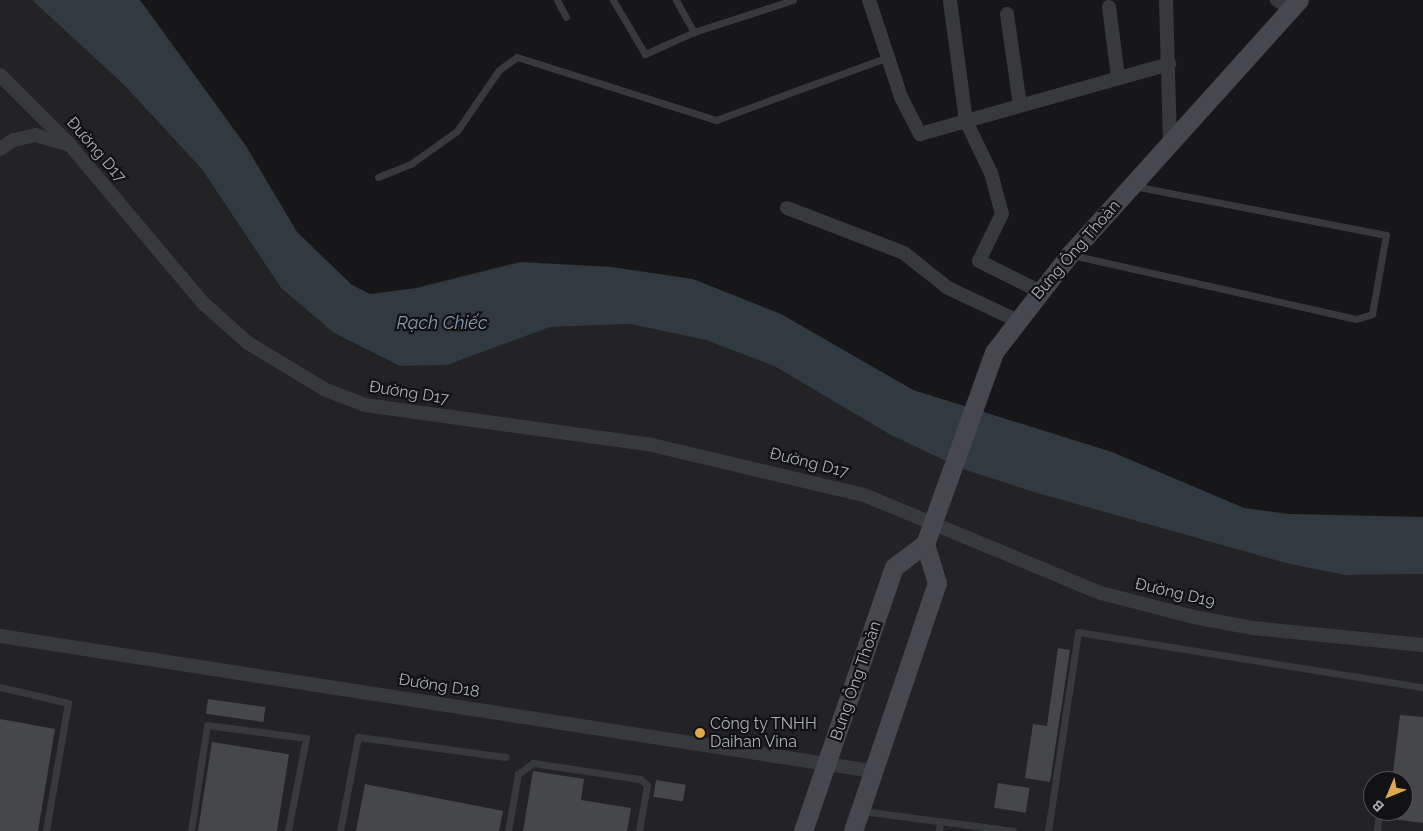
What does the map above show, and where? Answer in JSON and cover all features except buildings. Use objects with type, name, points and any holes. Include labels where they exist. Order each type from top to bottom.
[{"type":"street","points":[[869,0],[901,97],[920,134],[1169,64]]},
{"type":"street","points":[[1166,0],[1170,139]]},
{"type":"street","points":[[950,1],[966,121],[991,173],[1002,214],[979,261],[1039,291]]},
{"type":"street","name":"Bưng Ông Thoàn","points":[[803,831],[894,567],[925,544],[994,352],[1016,320],[1070,254],[1289,3]]},
{"type":"street","points":[[1109,7],[1118,77]]},
{"type":"street","points":[[1006,14],[1020,105]]},
{"type":"street","name":"Đường D17","points":[[1,80],[70,145],[202,302],[248,343],[326,390],[365,405],[642,444],[742,464],[864,495],[932,523]]},
{"type":"street","points":[[0,150],[14,140],[35,135],[70,145]]},
{"type":"street","points":[[788,208],[904,253],[948,288],[1016,320]]},
{"type":"street","name":"Đường D19","points":[[932,523],[1101,593],[1194,617],[1254,628],[1423,645]]},
{"type":"street","points":[[853,831],[937,584],[925,544]]},
{"type":"street","name":"Đường D18","points":[[0,636],[872,771]]},
{"type":"lane","points":[[557,0],[566,17]]},
{"type":"lane","points":[[613,0],[645,54],[694,32],[793,0]]},
{"type":"lane","points":[[676,0],[694,32]]},
{"type":"lane","points":[[378,177],[412,162],[450,136],[499,70],[518,57],[716,120],[888,57]]},
{"type":"lane","points":[[1070,254],[1356,319],[1372,314],[1386,235],[1131,186]]},
{"type":"lane","points":[[1048,831],[1078,632],[1423,687]]},
{"type":"lane","points":[[0,687],[68,703],[46,831]]},
{"type":"lane","points":[[191,831],[207,725],[306,738],[288,831]]},
{"type":"lane","points":[[340,831],[358,736],[506,757]]},
{"type":"lane","points":[[508,831],[518,774],[533,763],[640,779],[647,786],[638,831]]},
{"type":"lane","points":[[859,810],[1014,831]]},
{"type":"lane","points":[[939,831],[940,820]]},
{"type":"shaded area","points":[[0,0],[32,0],[123,84],[201,168],[281,288],[334,333],[400,366],[447,364],[550,327],[630,324],[706,340],[776,367],[889,434],[1345,575],[1423,574],[1423,831],[0,831]]},
{"type":"water","name":"Rạch Chiếc","points":[[32,0],[140,0],[246,146],[297,232],[352,285],[370,294],[416,288],[520,262],[611,267],[693,279],[781,314],[913,390],[1112,452],[1244,508],[1289,514],[1423,517],[1423,574],[1345,575],[1290,564],[1034,492],[963,469],[889,434],[776,367],[706,340],[630,324],[550,327],[447,365],[400,366],[334,333],[281,288],[201,168],[123,84]]},
{"type":"place","name":"Công ty TNHH Daihan Vina","points":[[700,733]]}]
